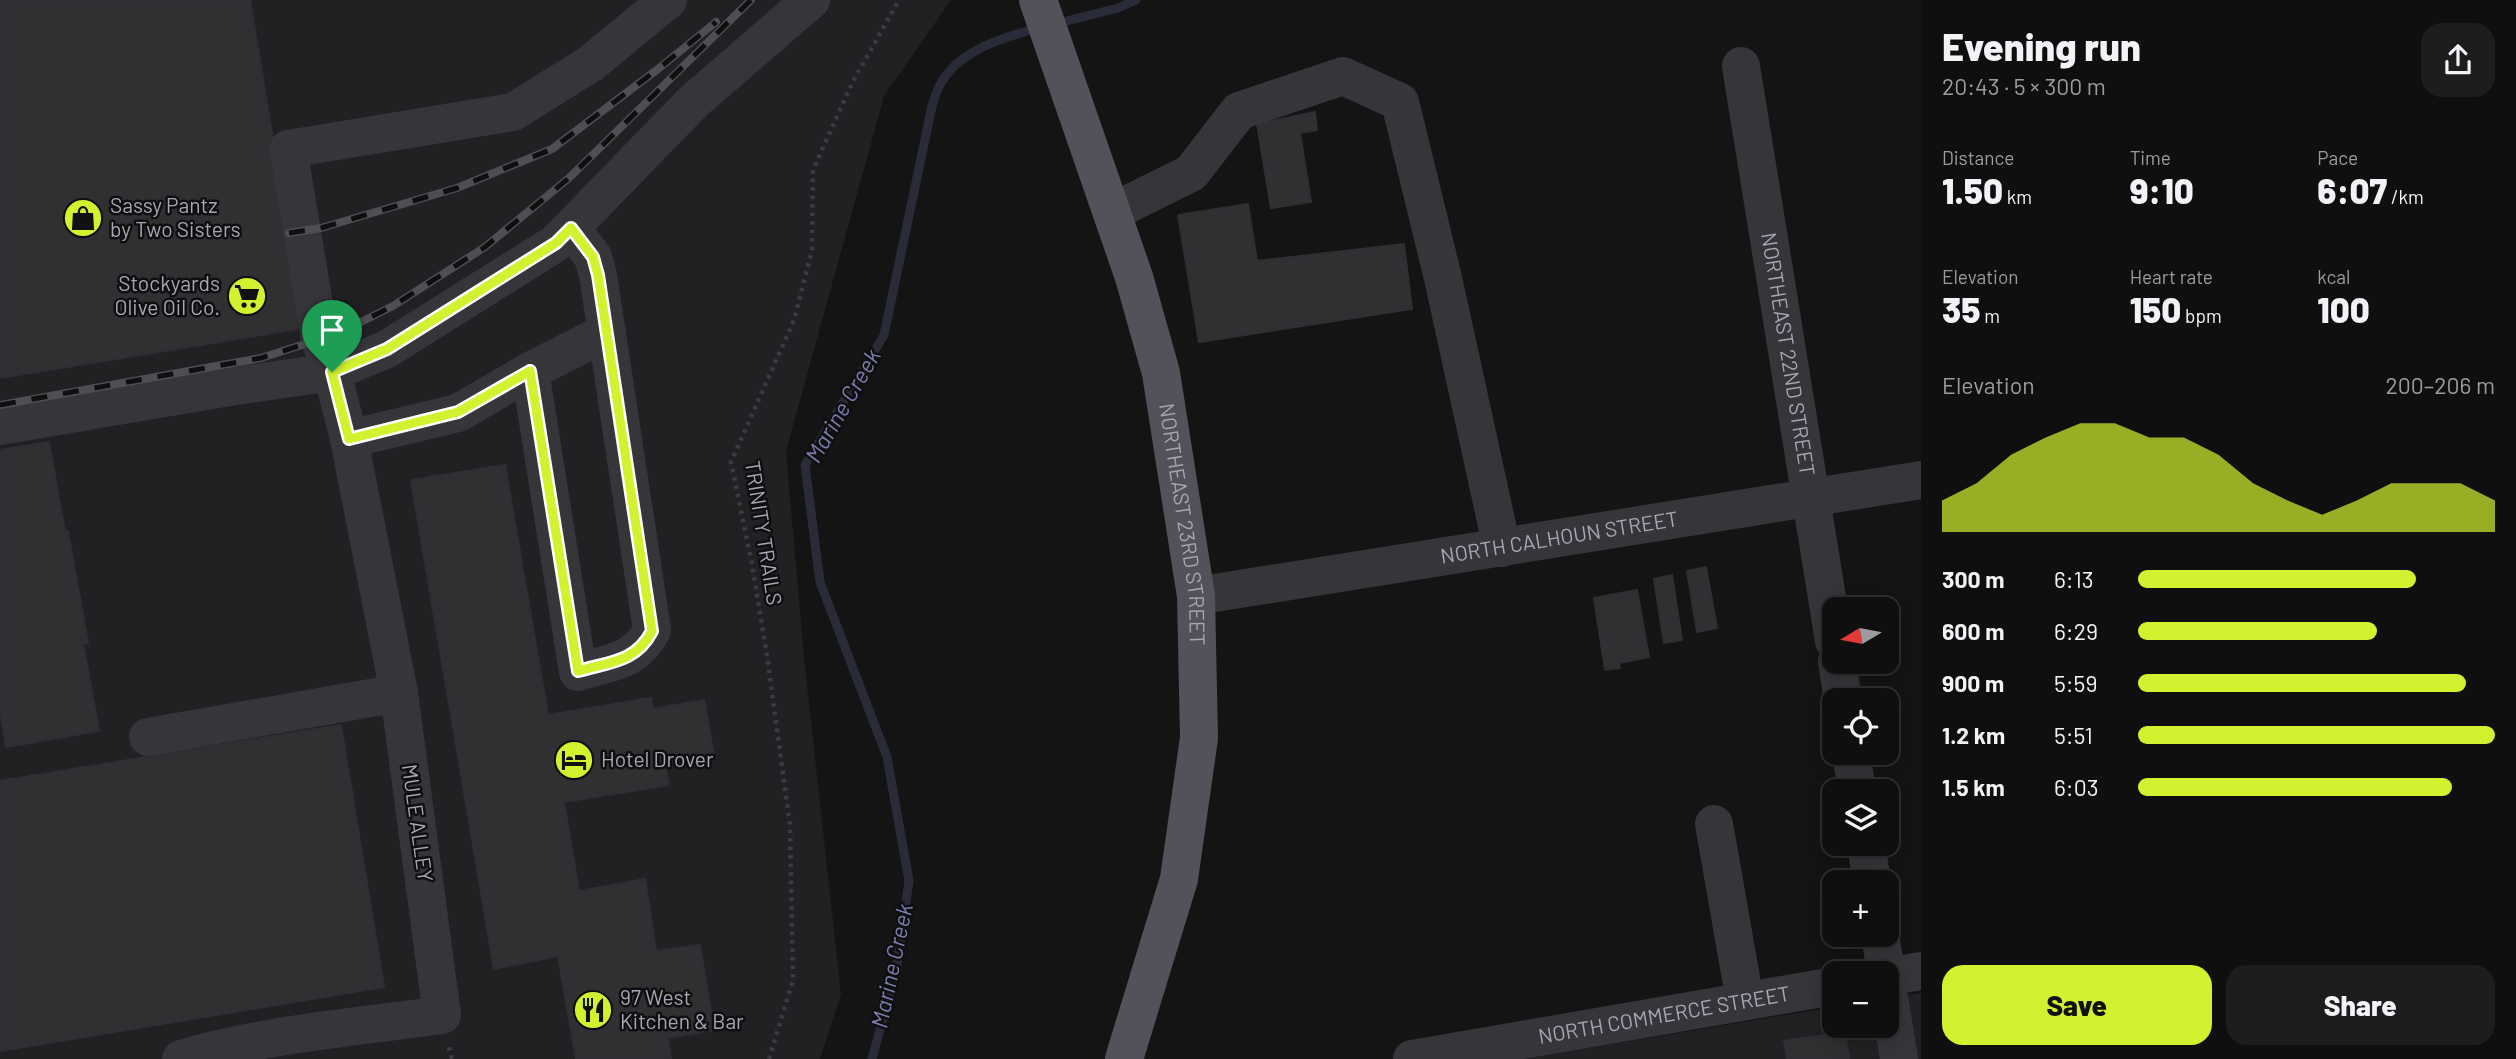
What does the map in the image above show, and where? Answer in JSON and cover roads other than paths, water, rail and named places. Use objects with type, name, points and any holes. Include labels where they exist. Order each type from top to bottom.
[{"type":"main road","name":"NORTHEAST 23RD STREET","points":[[1038,0],[1134,277],[1161,373],[1196,596],[1199,738],[1179,879],[1124,1059]]},
{"type":"street","name":"MULE ALLEY","points":[[181,1059],[207,1051],[282,1037],[442,1015],[399,693],[349,439],[332,372],[320,340],[288,149],[513,112],[590,64],[668,0]]},
{"type":"street","points":[[0,426],[332,372],[387,349],[556,243],[693,102],[811,0]]},
{"type":"street","name":"NORTHEAST 22ND STREET","points":[[1741,66],[1827,597]]},
{"type":"street","points":[[1106,196],[1191,173],[1239,111],[1343,76],[1400,102],[1443,278],[1502,548]]},
{"type":"street","points":[[530,371],[578,671],[633,655],[645,644],[652,631],[598,275],[593,257],[571,228]]},
{"type":"street","points":[[349,439],[458,412],[607,332]]},
{"type":"street","name":"NORTH CALHOUN STREET","points":[[1196,596],[1921,480]]},
{"type":"street","points":[[148,737],[399,693]]},
{"type":"street","points":[[1714,824],[1745,1002]]},
{"type":"street","points":[[1899,974],[1921,971]]},
{"type":"street","name":"NORTH COMMERCE STREET","points":[[1412,1059],[1822,988]]},
{"type":"street","points":[[1896,1038],[1899,1059]]},
{"type":"waterway","name":"Marine Creek","points":[[1055,24],[1118,8],[1136,0]]},
{"type":"waterway","name":"Marine Creek","points":[[872,1059],[896,971],[909,881],[887,757],[820,582],[805,465],[884,335],[932,106],[939,88],[948,73],[970,54],[997,41],[1038,28]]},
{"type":"railway","points":[[0,405],[261,358],[339,333],[393,306],[485,247],[569,178],[751,0]]},
{"type":"railway","points":[[289,233],[321,228],[457,188],[552,149],[716,22]]},
{"type":"place","name":"Sassy Pantz by Two Sisters","points":[[83,218]]},
{"type":"place","name":"Stockyards Olive Oil Co.","points":[[247,296]]},
{"type":"place","name":"Hotel Drover","points":[[574,760]]},
{"type":"place","name":"97 West Kitchen & Bar","points":[[593,1010]]}]
